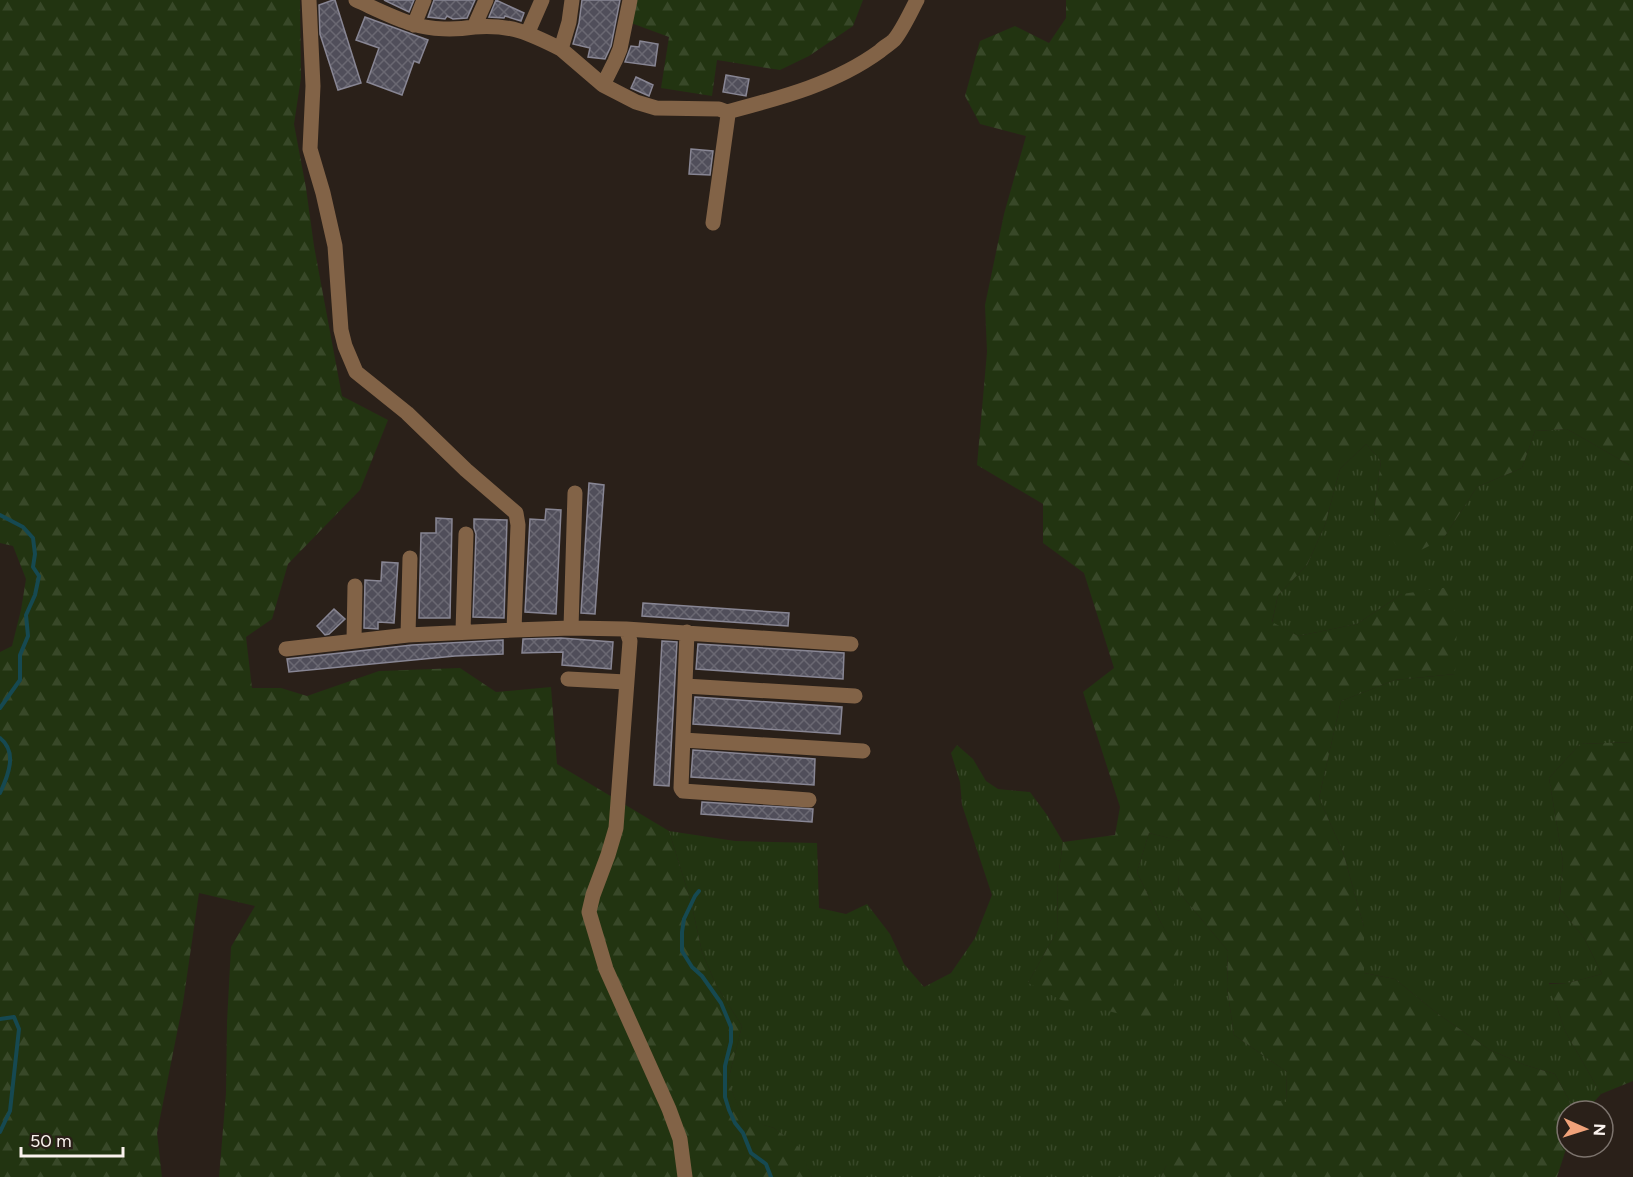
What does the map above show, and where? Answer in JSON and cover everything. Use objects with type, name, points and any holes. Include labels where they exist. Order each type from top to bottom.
[{"type":"street","points":[[309,0],[313,86],[310,149],[335,246],[341,330],[345,346],[356,372],[407,414],[516,513],[518,525],[514,630]]},
{"type":"street","points":[[356,0],[414,25],[448,29],[490,26],[528,32],[561,49],[603,85],[636,102],[656,108],[727,112],[772,101],[808,88],[861,64],[894,40],[917,0]]},
{"type":"street","points":[[414,25],[424,0]]},
{"type":"street","points":[[474,27],[486,0]]},
{"type":"street","points":[[528,32],[542,0]]},
{"type":"street","points":[[561,49],[572,0]]},
{"type":"street","points":[[603,85],[620,49],[630,0]]},
{"type":"street","points":[[713,223],[727,112]]},
{"type":"street","points":[[570,627],[576,494]]},
{"type":"street","points":[[464,631],[466,534]]},
{"type":"street","points":[[408,635],[410,558]]},
{"type":"street","points":[[354,640],[355,586]]},
{"type":"street","points":[[286,649],[408,635],[570,627],[851,645]]},
{"type":"street","points":[[626,629],[630,641],[616,828],[589,912],[606,969],[669,1109],[680,1139],[685,1177]]},
{"type":"street","points":[[687,633],[681,788],[683,791],[809,800]]},
{"type":"street","points":[[568,680],[626,682]]},
{"type":"street","points":[[685,686],[855,696]]},
{"type":"street","points":[[683,740],[862,750]]},
{"type":"green space","points":[[0,0],[300,0],[301,78],[294,124],[342,396],[388,420],[360,490],[288,564],[272,619],[246,637],[252,688],[281,688],[307,696],[379,671],[460,668],[496,692],[551,687],[557,764],[669,831],[691,902],[702,952],[716,985],[742,1026],[728,1081],[743,1118],[774,1128],[799,1147],[812,1177],[219,1177],[226,1093],[231,947],[255,906],[199,893],[183,1003],[157,1133],[162,1177],[0,1177],[0,652],[12,646],[26,579],[13,546],[0,543]]},
{"type":"green space","points":[[636,0],[863,0],[853,26],[809,56],[780,70],[717,60],[712,96],[661,88],[669,37],[631,23]]},
{"type":"green space","points":[[1066,0],[1633,0],[1633,467],[1567,429],[1535,431],[1522,468],[1477,487],[1443,539],[1405,558],[1374,513],[1381,461],[1366,444],[1340,469],[1325,525],[1307,565],[1278,595],[1272,622],[1298,636],[1357,624],[1402,594],[1449,587],[1457,622],[1455,674],[1395,680],[1341,701],[1319,798],[1343,852],[1364,927],[1364,973],[1395,979],[1438,1014],[1490,1050],[1525,1065],[1555,1074],[1568,1099],[1555,1099],[1555,1159],[1563,1159],[1557,1177],[1161,1177],[1166,1166],[1234,1093],[1286,1102],[1287,1072],[1234,1035],[1227,987],[1228,951],[1178,891],[1180,841],[1149,833],[1137,872],[1161,923],[1178,952],[1173,1002],[1159,1023],[1061,1000],[1028,983],[1057,931],[1058,877],[1063,842],[1115,835],[1120,807],[1083,692],[1114,668],[1084,573],[1043,543],[1043,504],[977,465],[987,352],[985,305],[1004,214],[1026,136],[980,124],[965,96],[980,41],[1015,26],[1049,43],[1066,18]]},
{"type":"green space","points":[[1567,429],[1633,467],[1633,742],[1580,744],[1549,778],[1563,862],[1559,907],[1584,938],[1602,974],[1568,983],[1549,983],[1565,1031],[1601,1094],[1597,1099],[1568,1099],[1555,1074],[1525,1065],[1490,1050],[1438,1014],[1395,979],[1364,973],[1364,927],[1343,852],[1319,798],[1341,701],[1395,680],[1455,674],[1402,594],[1357,624],[1298,636],[1272,623],[1278,595],[1307,565],[1325,525],[1340,469],[1366,444],[1381,461],[1374,514],[1443,539],[1477,487],[1522,468],[1535,431]]},
{"type":"green space","points":[[1633,742],[1633,1081],[1601,1094],[1565,1031],[1549,984],[1568,983],[1602,974],[1584,938],[1559,907],[1563,862],[1549,778],[1580,744]]},
{"type":"green space","points":[[957,745],[973,759],[986,781],[998,789],[1030,792],[1063,842],[1058,877],[1057,931],[1028,983],[1178,953],[1137,872],[1149,833],[1181,841],[1178,891],[1228,951],[1227,987],[1234,1035],[1287,1072],[1286,1102],[1166,1166],[1161,1177],[812,1177],[798,1147],[774,1128],[743,1119],[728,1081],[742,1026],[716,985],[702,952],[691,902],[669,831],[735,841],[817,843],[819,908],[846,914],[867,904],[890,934],[904,964],[924,987],[951,973],[975,938],[992,895],[962,805],[960,782],[951,753]]},
{"type":"building","points":[[335,0],[361,83],[338,90],[320,34],[319,5]]},
{"type":"building","points":[[384,0],[414,0],[409,12]]},
{"type":"building","points":[[434,0],[475,0],[467,18],[453,19],[447,16],[445,19],[428,17]]},
{"type":"building","points":[[496,0],[524,13],[521,21],[505,16],[504,18],[489,17]]},
{"type":"building","points":[[582,0],[620,0],[611,46],[605,59],[588,57],[590,48],[573,44]]},
{"type":"building","points":[[365,17],[428,40],[419,63],[414,61],[402,95],[367,82],[379,48],[356,40]]},
{"type":"building","points":[[640,41],[658,44],[655,66],[625,62],[631,46],[639,47]]},
{"type":"building","points":[[726,75],[749,79],[746,96],[723,92]]},
{"type":"building","points":[[636,77],[653,85],[649,96],[631,88]]},
{"type":"building","points":[[691,149],[713,151],[710,175],[689,174]]},
{"type":"building","points":[[589,483],[604,485],[595,614],[581,613]]},
{"type":"building","points":[[546,509],[561,510],[556,614],[525,612],[530,519],[545,520]]},
{"type":"building","points":[[436,518],[452,519],[450,618],[419,618],[421,533],[436,533]]},
{"type":"building","points":[[474,519],[507,520],[504,618],[473,617],[476,534]]},
{"type":"building","points":[[382,562],[398,563],[394,623],[378,622],[378,629],[364,628],[365,580],[381,581]]},
{"type":"building","points":[[643,603],[789,613],[788,626],[642,616]]},
{"type":"building","points":[[334,609],[345,619],[325,635],[317,626]]},
{"type":"building","points":[[561,638],[613,642],[611,669],[562,665],[563,652],[522,653],[523,639]]},
{"type":"building","points":[[503,640],[503,654],[455,656],[289,672],[287,659],[412,645]]},
{"type":"building","points":[[662,641],[677,642],[669,786],[654,785]]},
{"type":"building","points":[[698,644],[844,653],[843,679],[696,669]]},
{"type":"building","points":[[695,697],[842,707],[840,734],[693,724]]},
{"type":"building","points":[[693,750],[815,759],[814,785],[691,777]]},
{"type":"building","points":[[702,802],[813,809],[812,822],[701,814]]},
{"type":"waterway","points":[[0,515],[23,527],[33,538],[35,554],[33,567],[39,576],[35,595],[26,615],[28,636],[20,655],[20,680],[0,708]]},
{"type":"waterway","points":[[0,738],[9,750],[10,757],[8,772],[0,793]]},
{"type":"waterway","points":[[699,891],[684,919],[682,951],[721,1003],[731,1027],[731,1042],[725,1066],[725,1097],[735,1123],[743,1133],[751,1153],[766,1164],[771,1177]]},
{"type":"waterway","points":[[0,1019],[14,1017],[19,1029],[10,1111],[0,1132]]}]
